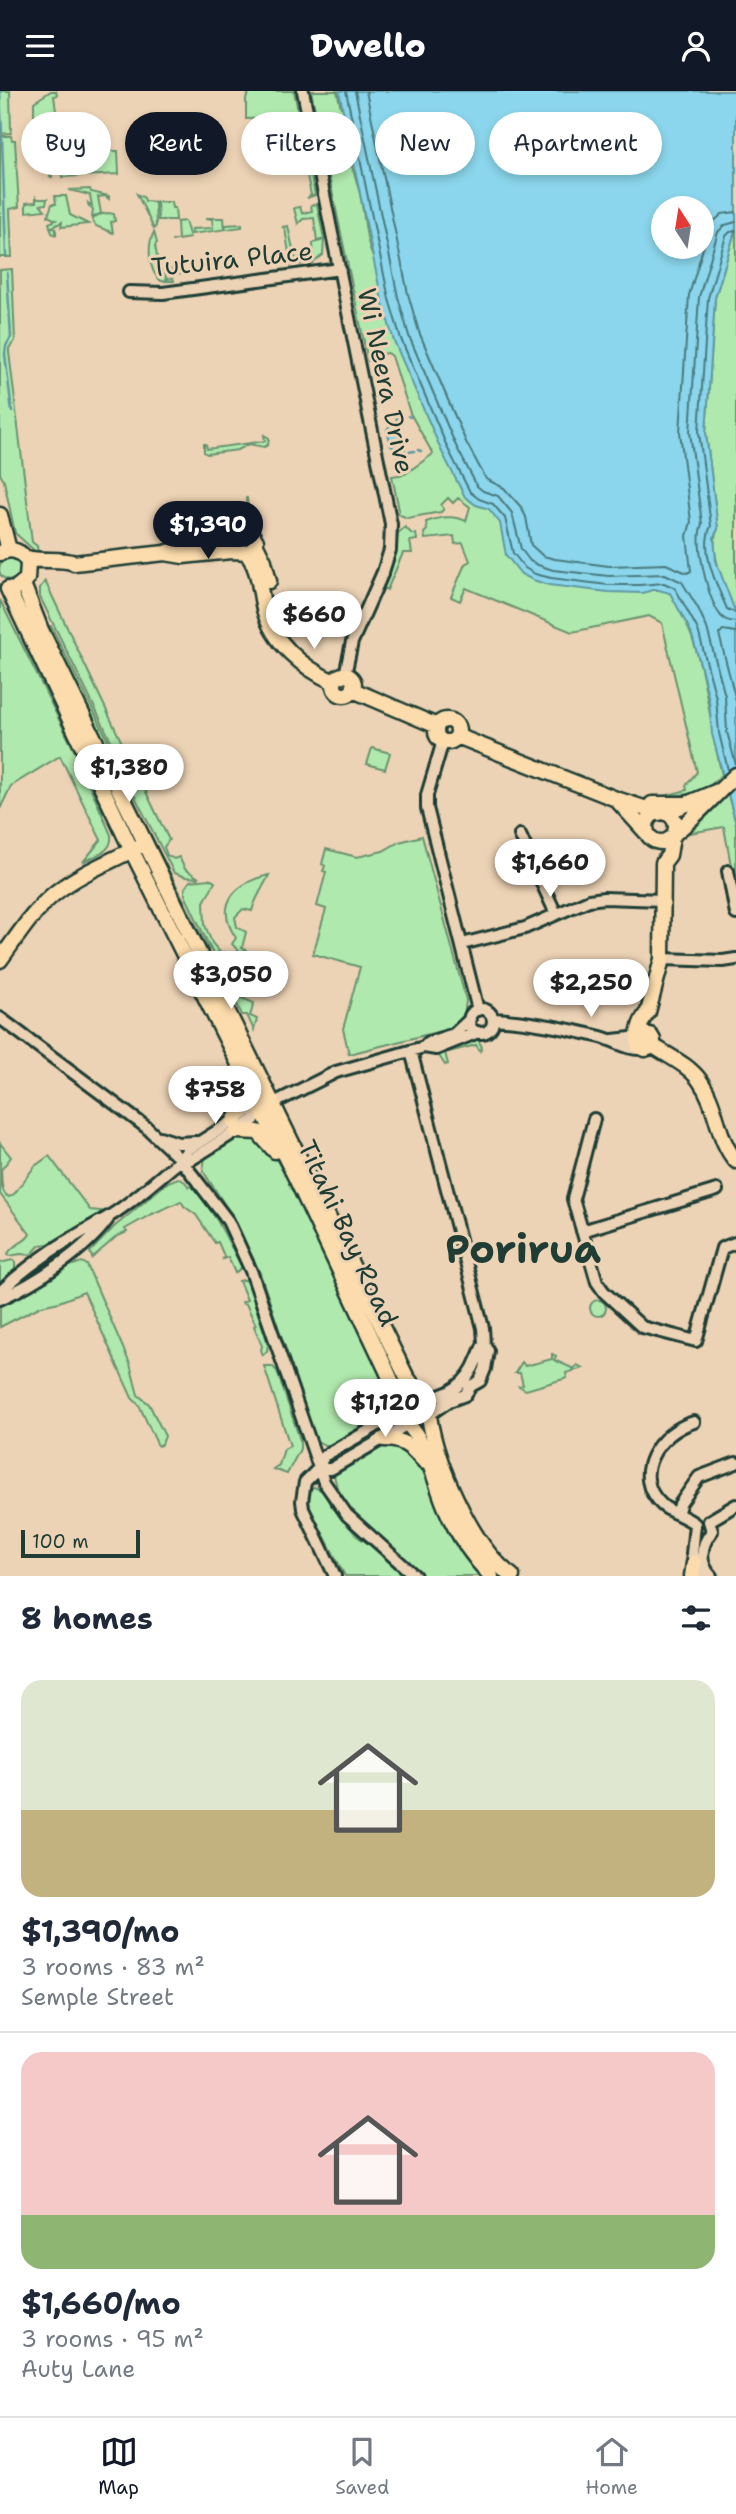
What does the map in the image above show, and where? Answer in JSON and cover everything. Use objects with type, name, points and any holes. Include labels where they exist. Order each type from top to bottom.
[{"type":"main road","points":[[0,515],[5,551],[19,552],[26,558],[39,561],[68,560],[74,563],[164,553],[181,547],[241,536],[238,545],[248,549],[257,571],[271,629],[297,660],[318,675],[339,679],[335,691],[341,695],[348,695],[353,690],[437,726]]},
{"type":"main road","points":[[164,553],[183,556],[248,549]]},
{"type":"main road","name":"Titahi Bay Road","points":[[26,558],[29,569],[25,582],[41,630],[237,1063],[266,1106],[304,1199],[398,1396],[399,1409]]},
{"type":"main road","points":[[4,588],[25,582],[40,572],[68,568],[74,563]]},
{"type":"main road","name":"Titahi Bay Road","points":[[4,588],[138,847],[266,1106],[406,1376],[422,1397]]},
{"type":"main road","points":[[444,720],[452,721],[458,727],[457,736],[451,741],[443,741],[436,734],[437,726],[444,720]]},
{"type":"main road","points":[[457,736],[673,819],[674,835],[669,855],[663,863],[662,959],[648,1012],[651,1019],[645,1041],[701,1081],[723,1142],[736,1161]]},
{"type":"main road","points":[[648,835],[663,842],[674,835],[736,775]]},
{"type":"main road","points":[[648,835],[648,819],[718,791]]},
{"type":"main road","points":[[616,799],[655,804],[686,804]]},
{"type":"main road","points":[[616,799],[648,835],[663,863]]},
{"type":"main road","points":[[0,960],[34,915],[56,892],[138,847]]},
{"type":"main road","points":[[237,1063],[243,1105],[235,1126],[258,1132],[294,1174]]},
{"type":"main road","points":[[491,1576],[465,1545],[417,1435],[402,1420],[399,1409],[409,1397],[422,1397],[429,1405],[434,1439],[468,1523],[488,1553],[512,1576]]},
{"type":"main road","points":[[409,1425],[420,1425],[429,1415]]},
{"type":"main road","points":[[384,1439],[408,1444],[430,1468]]},
{"type":"street","name":"Wi Neera Drive","points":[[303,91],[391,524],[390,550],[383,572],[339,679]]},
{"type":"street","name":"Tutuira Place","points":[[129,292],[186,291],[340,269]]},
{"type":"street","points":[[443,741],[427,795],[427,808],[478,1010]]},
{"type":"street","points":[[520,835],[556,914]]},
{"type":"street","points":[[728,871],[736,914]]},
{"type":"street","points":[[463,944],[514,931],[594,899],[663,899]]},
{"type":"street","points":[[662,959],[736,959]]},
{"type":"street","points":[[424,1047],[429,1042],[454,1034],[470,1019],[472,1013],[478,1010],[488,1011],[493,1019]]},
{"type":"street","points":[[0,1018],[155,1134],[215,1201],[245,1255],[324,1482],[347,1515],[415,1576]]},
{"type":"street","points":[[470,1019],[472,1029],[478,1032]]},
{"type":"street","points":[[0,1292],[50,1250],[110,1216],[181,1160],[187,1150],[203,1140],[254,1121],[266,1106],[336,1072],[424,1047],[436,1049],[489,1029],[493,1019]]},
{"type":"street","points":[[493,1019],[531,1021],[613,1040],[634,1049],[645,1041]]},
{"type":"street","points":[[411,1051],[483,1328],[484,1343],[470,1386],[429,1415]]},
{"type":"street","points":[[594,1119],[573,1199],[597,1282],[604,1292],[642,1327],[696,1342],[722,1248],[735,1243]]},
{"type":"street","points":[[181,1160],[192,1159],[235,1126]]},
{"type":"street","points":[[155,1134],[178,1143],[203,1140]]},
{"type":"street","points":[[582,1231],[717,1190]]},
{"type":"street","points":[[0,1299],[69,1256],[101,1229],[110,1216]]},
{"type":"street","points":[[422,1397],[470,1386]]},
{"type":"street","points":[[335,1576],[303,1509],[306,1482],[318,1469],[324,1456],[375,1427],[399,1409]]},
{"type":"street","points":[[694,1422],[674,1430],[653,1453],[647,1468],[648,1483],[664,1507],[678,1512],[701,1537],[707,1537]]},
{"type":"street","points":[[318,1469],[331,1469],[409,1425]]},
{"type":"street","points":[[309,1445],[332,1451]]},
{"type":"street","points":[[678,1512],[681,1501],[699,1477],[736,1463]]},
{"type":"street","points":[[696,1572],[692,1551],[695,1528],[702,1519],[709,1521],[736,1505]]},
{"type":"street","points":[[709,1521],[712,1531],[707,1537],[702,1555],[703,1564],[712,1576]]},
{"type":"green space","points":[[0,91],[10,91],[11,133],[0,134]]},
{"type":"green space","points":[[51,91],[56,91],[56,112],[34,112],[34,102]]},
{"type":"green space","points":[[250,91],[294,91],[298,112],[246,112],[246,99]]},
{"type":"green space","points":[[311,91],[337,91],[341,108],[339,91],[456,91],[464,112],[375,112],[375,175],[475,175],[475,141],[646,590],[664,590],[670,593],[691,636],[704,681],[722,775],[707,788],[685,798],[688,794],[661,797],[687,790],[686,785],[697,772],[662,623],[649,616],[572,632],[466,588],[460,601],[451,597],[465,564],[470,561],[463,543],[455,544],[454,536],[425,539],[426,522],[446,517],[466,521],[470,507],[458,498],[453,503],[448,498],[441,505],[444,509],[441,512],[407,518],[398,514],[392,476],[405,474],[433,454],[410,413],[392,356],[388,353],[381,354],[381,359],[368,361],[329,175],[355,175],[374,260],[357,175],[361,175],[361,112],[315,112]]},
{"type":"green space","points":[[0,136],[11,136],[12,140],[15,140],[19,207],[10,209],[12,257],[0,257]]},
{"type":"green space","points":[[111,151],[118,151],[119,174],[111,174]]},
{"type":"green space","points":[[62,175],[100,175],[62,177]]},
{"type":"green space","points":[[307,175],[311,175],[315,195],[307,198],[311,195]]},
{"type":"green space","points":[[90,189],[91,192],[109,196],[109,199],[105,196],[98,197],[101,213],[92,218],[93,210],[88,203],[92,206],[90,195],[69,190]]},
{"type":"green space","points":[[137,194],[145,201],[155,202],[154,229]]},
{"type":"green space","points":[[55,196],[66,196],[70,215],[88,224],[61,227],[62,222],[52,227],[56,229],[56,235],[52,233],[49,223],[56,220],[48,216],[52,204],[56,204]]},
{"type":"green space","points":[[36,197],[47,199],[46,204],[41,205],[45,210],[26,212],[26,203],[36,202]]},
{"type":"green space","points":[[157,202],[171,202],[172,208],[175,208],[176,220],[158,220]]},
{"type":"green space","points":[[317,204],[324,239],[317,241],[314,218],[303,219],[298,224],[294,208],[300,207],[302,213],[312,211],[311,205]]},
{"type":"green space","points":[[114,214],[115,221],[111,222],[113,233],[96,226],[92,220],[98,215]]},
{"type":"green space","points":[[206,218],[224,218],[225,229],[226,225],[242,224],[242,227],[192,234],[191,229],[213,228],[212,219]]},
{"type":"green space","points":[[185,221],[190,238],[178,240],[177,222]]},
{"type":"green space","points":[[288,226],[295,259],[310,254],[313,263],[291,265],[285,228],[282,227]]},
{"type":"green space","points":[[736,228],[736,614],[716,559],[715,537],[718,529],[706,433],[715,298]]},
{"type":"green space","points":[[154,232],[158,263],[161,270],[172,269],[165,272],[166,279],[173,278],[174,281],[161,281],[153,271],[150,251]]},
{"type":"green space","points":[[324,240],[323,255],[314,262],[313,243]]},
{"type":"green space","points":[[183,268],[183,273],[174,274],[172,269]]},
{"type":"green space","points":[[12,269],[15,341],[9,352],[32,542],[37,546],[38,554],[15,533],[4,481],[0,474],[0,270]]},
{"type":"green space","points":[[264,435],[269,438],[268,445],[264,447],[249,444],[238,450],[207,454],[204,452],[204,444],[207,449],[265,441]]},
{"type":"green space","points":[[246,498],[248,513],[246,520],[244,523],[236,530],[235,523],[231,523],[231,531],[221,534],[222,522],[241,520],[247,516]]},
{"type":"green space","points":[[405,527],[412,534],[416,534],[417,540],[410,541],[412,553],[403,553],[387,590],[384,588],[395,554],[398,533]]},
{"type":"green space","points":[[10,558],[18,561],[21,569],[18,577],[10,580],[2,577],[-1,569],[2,561]]},
{"type":"green space","points":[[45,581],[123,745],[115,749],[40,597],[40,588]]},
{"type":"green space","points":[[0,600],[77,756],[111,835],[106,849],[83,862],[101,840],[60,756],[11,786],[0,809]]},
{"type":"green space","points":[[51,626],[107,738],[124,782],[209,950],[207,952],[203,951],[145,833],[93,717],[59,656],[46,628]]},
{"type":"green space","points":[[26,639],[106,811],[103,812],[23,641]]},
{"type":"green space","points":[[125,748],[169,840],[164,847],[167,855],[174,859],[179,857],[185,869],[199,878],[174,873],[127,781],[116,752]]},
{"type":"green space","points":[[372,748],[390,753],[385,769],[367,764]]},
{"type":"green space","points":[[728,795],[736,824],[736,893],[724,827],[690,833]]},
{"type":"green space","points":[[422,836],[466,1000],[464,1017],[453,1028],[349,1054],[343,1029],[360,967],[313,954],[326,909],[317,906],[326,872],[323,871],[325,866],[322,864],[326,849],[357,857],[383,851],[399,842]]},
{"type":"green space","points":[[269,875],[252,911],[243,909],[235,917],[237,927],[246,932],[242,948],[247,951],[253,963],[232,944],[236,938],[227,915],[228,906],[237,890]]},
{"type":"green space","points":[[210,879],[215,882],[204,902],[205,925],[212,943],[234,969],[239,997],[254,1003],[250,1016],[257,1019],[254,1030],[247,1015],[242,1015],[185,895],[185,888],[190,881]]},
{"type":"green space","points":[[477,1038],[482,1047],[480,1051],[476,1045],[445,1053],[448,1064],[445,1065],[438,1054],[439,1052]]},
{"type":"green space","points":[[243,1135],[256,1136],[275,1157],[299,1200],[391,1398],[390,1410],[362,1431],[338,1443],[324,1445],[316,1439],[260,1273],[236,1222],[203,1171],[205,1157]]},
{"type":"green space","points":[[0,1143],[11,1157],[1,1170],[6,1195],[9,1197],[14,1194],[35,1166],[49,1156],[90,1210],[101,1211],[98,1216],[48,1244],[40,1245],[31,1255],[10,1256],[10,1250],[30,1234],[0,1194]]},
{"type":"green space","points":[[178,1178],[189,1187],[193,1185],[217,1220],[242,1267],[235,1273],[228,1257],[223,1259],[218,1242],[215,1243],[196,1215],[181,1201],[125,1229],[127,1232],[116,1237],[92,1258],[90,1252],[114,1227],[168,1182]]},
{"type":"green space","points":[[12,1260],[15,1262],[15,1271],[0,1286],[0,1263]]},
{"type":"green space","points":[[82,1262],[87,1265],[130,1364],[138,1395],[149,1404],[165,1436],[162,1444],[158,1446],[139,1405],[132,1398],[84,1292],[41,1306],[0,1327],[0,1307],[61,1269]]},
{"type":"green space","points":[[247,1280],[268,1344],[263,1355],[254,1326],[256,1325],[246,1304],[242,1302],[247,1300],[239,1281]]},
{"type":"green space","points":[[595,1300],[601,1300],[606,1308],[604,1314],[595,1316],[590,1311],[590,1305]]},
{"type":"green space","points":[[552,1354],[556,1356],[554,1360],[574,1369],[577,1365],[583,1368],[566,1373],[567,1378],[526,1390],[519,1386],[523,1385],[520,1373],[515,1373],[522,1362],[525,1366],[552,1359]]},
{"type":"green space","points":[[264,1366],[272,1366],[277,1371],[300,1440],[300,1449],[287,1474],[273,1469],[279,1465],[284,1449],[290,1446]]},
{"type":"green space","points":[[388,1443],[398,1443],[420,1465],[455,1540],[485,1576],[422,1576],[356,1517],[338,1489],[334,1474]]},
{"type":"green space","points":[[314,1487],[323,1491],[330,1504],[358,1537],[389,1557],[409,1576],[345,1576],[310,1508],[308,1491]]},
{"type":"water","points":[[339,91],[736,91],[736,228],[715,298],[706,433],[718,529],[714,537],[716,561],[736,614],[736,824],[712,734],[709,700],[691,632],[670,593],[655,589],[643,593],[608,592],[549,585],[521,574],[506,555],[500,523],[489,509],[476,505],[465,497],[442,452],[394,341],[382,301],[356,175],[361,175],[361,112],[343,112]]},
{"type":"water","points":[[394,423],[403,436],[406,458],[404,461],[398,460],[397,450],[391,446],[387,430]]},
{"type":"waterway","points":[[0,91],[2,133]]},
{"type":"waterway","points":[[2,137],[6,255]]},
{"type":"waterway","points":[[7,273],[11,337],[5,354],[12,412]]},
{"type":"waterway","points":[[396,423],[399,414]]},
{"type":"waterway","points":[[409,452],[414,451]]},
{"type":"district","name":"Porirua","points":[[523,1249]]}]
